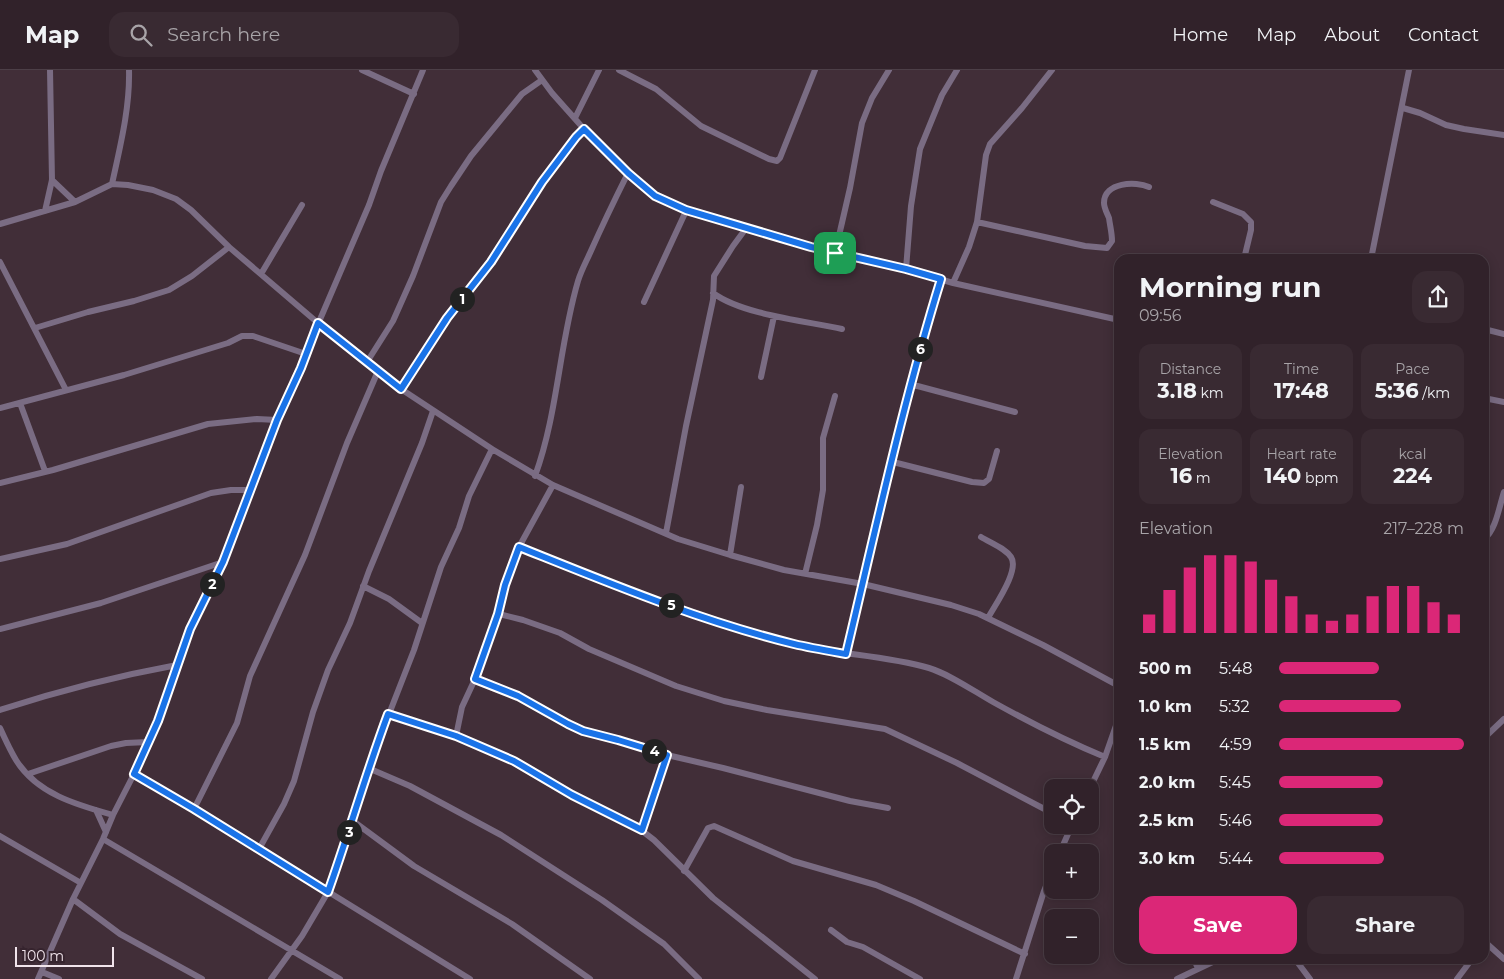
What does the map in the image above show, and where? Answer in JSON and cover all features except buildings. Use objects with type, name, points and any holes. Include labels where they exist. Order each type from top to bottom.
[{"type":"street","points":[[45,210],[52,180],[50,70]]},
{"type":"street","points":[[112,184],[123,135],[130,83],[129,70]]},
{"type":"street","points":[[362,70],[414,94]]},
{"type":"street","points":[[38,979],[73,899],[103,840],[158,721],[190,629],[223,562],[277,420],[369,205],[381,171],[424,70]]},
{"type":"street","points":[[535,70],[574,118],[628,173],[655,196],[686,210],[811,247],[906,269],[953,283],[1114,319]]},
{"type":"street","points":[[574,118],[599,70]]},
{"type":"street","points":[[619,70],[656,89],[701,126],[775,161],[780,158],[815,70]]},
{"type":"street","points":[[835,253],[850,188],[862,122],[872,98],[889,70]]},
{"type":"street","points":[[906,269],[909,223],[920,149],[942,95],[957,70]]},
{"type":"street","points":[[953,283],[969,247],[977,222],[984,168],[990,144],[1052,70]]},
{"type":"street","points":[[1373,254],[1409,70]]},
{"type":"street","points":[[367,362],[393,321],[413,276],[431,226],[446,194],[471,156],[522,94],[542,80]]},
{"type":"street","points":[[1403,108],[1420,113],[1446,125],[1504,135]]},
{"type":"street","points":[[401,389],[447,318],[491,262],[542,182],[584,129]]},
{"type":"street","points":[[535,476],[543,455],[550,425],[568,323],[578,279],[628,173]]},
{"type":"street","points":[[52,180],[75,202]]},
{"type":"street","points":[[977,222],[1084,246],[1107,248],[1112,241],[1109,218],[1104,205],[1105,199],[1114,188],[1122,184],[1137,183],[1150,187]]},
{"type":"street","points":[[0,224],[75,202],[112,184],[128,184],[153,190],[176,199],[191,210],[229,246],[318,323],[401,389],[535,476],[666,533],[730,555],[805,574],[863,584],[951,605],[988,618],[1114,683]]},
{"type":"street","points":[[1213,202],[1243,214],[1251,222],[1245,254]]},
{"type":"street","points":[[261,274],[302,204]]},
{"type":"street","points":[[644,302],[686,210]]},
{"type":"street","points":[[666,533],[713,293],[714,276],[747,227]]},
{"type":"street","points":[[35,328],[169,290],[192,276],[229,246]]},
{"type":"street","points":[[0,262],[66,390]]},
{"type":"street","points":[[846,654],[910,384],[941,279]]},
{"type":"street","points":[[713,293],[719,298],[744,308],[774,316],[842,329]]},
{"type":"street","points":[[761,377],[774,316]]},
{"type":"street","points":[[1489,330],[1504,334]]},
{"type":"street","points":[[0,408],[196,353],[228,343],[242,336],[262,338],[306,354]]},
{"type":"street","points":[[194,809],[238,723],[250,676],[305,556],[347,443],[378,371]]},
{"type":"street","points":[[910,384],[1015,412]]},
{"type":"street","points":[[805,574],[823,490],[823,438],[835,396]]},
{"type":"street","points":[[1489,399],[1504,402]]},
{"type":"street","points":[[20,403],[45,472]]},
{"type":"street","points":[[259,849],[284,804],[294,781],[313,712],[328,670],[350,623],[433,411]]},
{"type":"street","points":[[0,483],[45,472],[208,424],[257,419],[277,420]]},
{"type":"street","points":[[271,979],[292,950],[328,892],[353,821],[368,768],[414,650],[441,567],[459,528],[464,505],[492,449]]},
{"type":"street","points":[[892,462],[953,478],[984,483],[988,479],[997,451]]},
{"type":"street","points":[[456,736],[462,707],[475,679],[519,547],[553,485]]},
{"type":"street","points":[[730,555],[741,488]]},
{"type":"street","points":[[0,559],[67,544],[211,493],[251,490]]},
{"type":"street","points":[[1489,534],[1504,492]]},
{"type":"street","points":[[982,537],[1006,552],[1012,558],[1014,567],[1009,582],[988,618]]},
{"type":"street","points":[[519,547],[665,603],[745,630],[795,644],[846,654],[888,659],[930,668],[1068,742],[1105,757]]},
{"type":"street","points":[[0,629],[102,603],[223,562]]},
{"type":"street","points":[[363,586],[390,598],[422,623]]},
{"type":"street","points":[[498,614],[560,633],[589,649],[676,686],[724,701],[885,729],[957,763],[1044,809]]},
{"type":"street","points":[[0,710],[62,691],[177,665]]},
{"type":"street","points":[[475,679],[518,696],[583,731],[667,755],[850,802],[888,808]]},
{"type":"street","points":[[388,714],[456,736],[514,761],[572,795],[642,830],[713,898],[815,979]]},
{"type":"street","points":[[1489,734],[1504,720]]},
{"type":"street","points":[[0,728],[17,761],[28,774],[55,796],[76,805],[113,815]]},
{"type":"street","points":[[1094,779],[1114,731]]},
{"type":"street","points":[[28,774],[111,746],[148,742]]},
{"type":"street","points":[[642,830],[667,755]]},
{"type":"street","points":[[368,768],[410,786],[501,835],[602,900],[664,944],[699,979]]},
{"type":"street","points":[[134,774],[470,979]]},
{"type":"street","points":[[96,810],[106,832]]},
{"type":"street","points":[[353,821],[414,866],[512,924],[590,979]]},
{"type":"street","points":[[684,871],[708,828],[714,826],[793,861],[876,885],[1025,954]]},
{"type":"street","points":[[0,838],[81,883]]},
{"type":"street","points":[[103,840],[340,979]]},
{"type":"street","points":[[1016,979],[1044,891]]},
{"type":"street","points":[[73,899],[120,934],[202,979]]},
{"type":"street","points":[[831,930],[847,942],[863,946],[920,979]]},
{"type":"street","points":[[1489,946],[1504,959]]},
{"type":"street","points":[[1196,964],[1198,969]]},
{"type":"street","points":[[1177,979],[1208,964]]},
{"type":"street","points":[[1299,964],[1310,979]]},
{"type":"street","points":[[1458,979],[1468,964]]},
{"type":"street","points":[[42,972],[59,979]]},
{"type":"route","points":[[584,129],[615,161],[655,196],[686,210],[835,253],[941,279],[910,384],[846,654],[795,644],[745,630],[665,603],[519,547],[505,585],[498,614],[475,679],[518,696],[583,731],[667,755],[642,830],[572,795],[514,761],[456,736],[388,714],[368,768],[353,821],[328,892],[134,774],[158,721],[190,629],[223,562],[277,420],[301,368],[318,323],[401,389],[447,318],[491,262],[542,182],[584,129]]}]
